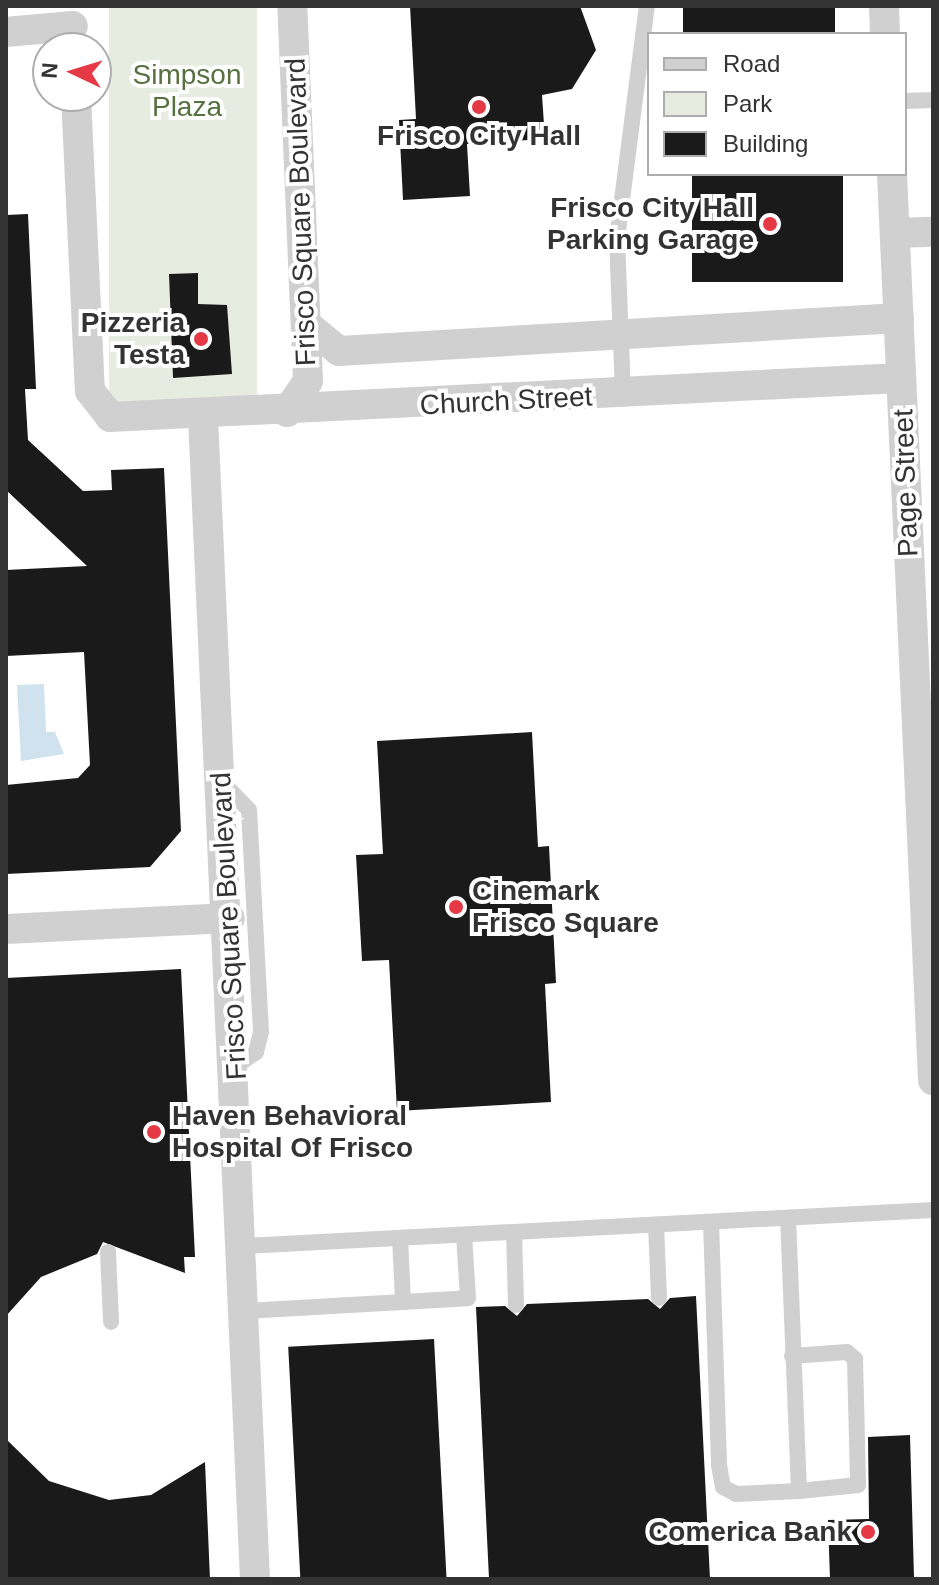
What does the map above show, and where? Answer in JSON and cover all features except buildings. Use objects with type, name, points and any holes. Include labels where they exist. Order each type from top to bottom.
[{"type":"street","name":"Frisco Square Boulevard","points":[[287,412],[308,381],[292,6]]},
{"type":"street","points":[[884,6],[885,32]]},
{"type":"street","points":[[6,32],[73,27]]},
{"type":"street","name":"Church Street","points":[[77,112],[90,391],[110,417],[203,417],[901,378]]},
{"type":"street","name":"Page Street","points":[[892,176],[901,378],[920,472],[933,1080]]},
{"type":"street","points":[[895,233],[933,232]]},
{"type":"street","points":[[306,324],[339,351],[899,318]]},
{"type":"street","name":"Frisco Square Boulevard","points":[[203,417],[230,918],[255,1579]]},
{"type":"street","points":[[6,929],[230,918]]},
{"type":"lane","points":[[623,394],[617,239],[625,144],[642,79],[647,6]]},
{"type":"lane","points":[[907,101],[933,100]]},
{"type":"lane","points":[[223,783],[249,810],[261,1032],[256,1052],[236,1066]]},
{"type":"lane","points":[[243,1246],[933,1210]]},
{"type":"lane","points":[[788,1219],[799,1491]]},
{"type":"lane","points":[[711,1222],[723,1487],[736,1494],[858,1485],[855,1359],[847,1352],[792,1356]]},
{"type":"lane","points":[[656,1225],[659,1298]]},
{"type":"lane","points":[[514,1232],[516,1305]]},
{"type":"lane","points":[[245,1311],[468,1298],[464,1235]]},
{"type":"lane","points":[[400,1238],[403,1302]]},
{"type":"lane","points":[[108,1252],[111,1322]]},
{"type":"green space","name":"Simpson Plaza","points":[[109,6],[257,6],[257,405],[109,405],[112,32],[109,32]]},
{"type":"water","points":[[44,684],[46,732],[55,732],[64,754],[21,761],[17,685]]},
{"type":"place","name":"Frisco City Hall","points":[[479,107]]},
{"type":"place","name":"Frisco City Hall Parking Garage","points":[[770,224]]},
{"type":"place","name":"Pizzeria Testa","points":[[201,339]]},
{"type":"place","name":"Cinemark Frisco Square","points":[[456,907]]},
{"type":"place","name":"Haven Behavioral Hospital Of Frisco","points":[[154,1132]]},
{"type":"place","name":"Comerica Bank","points":[[868,1532]]}]
